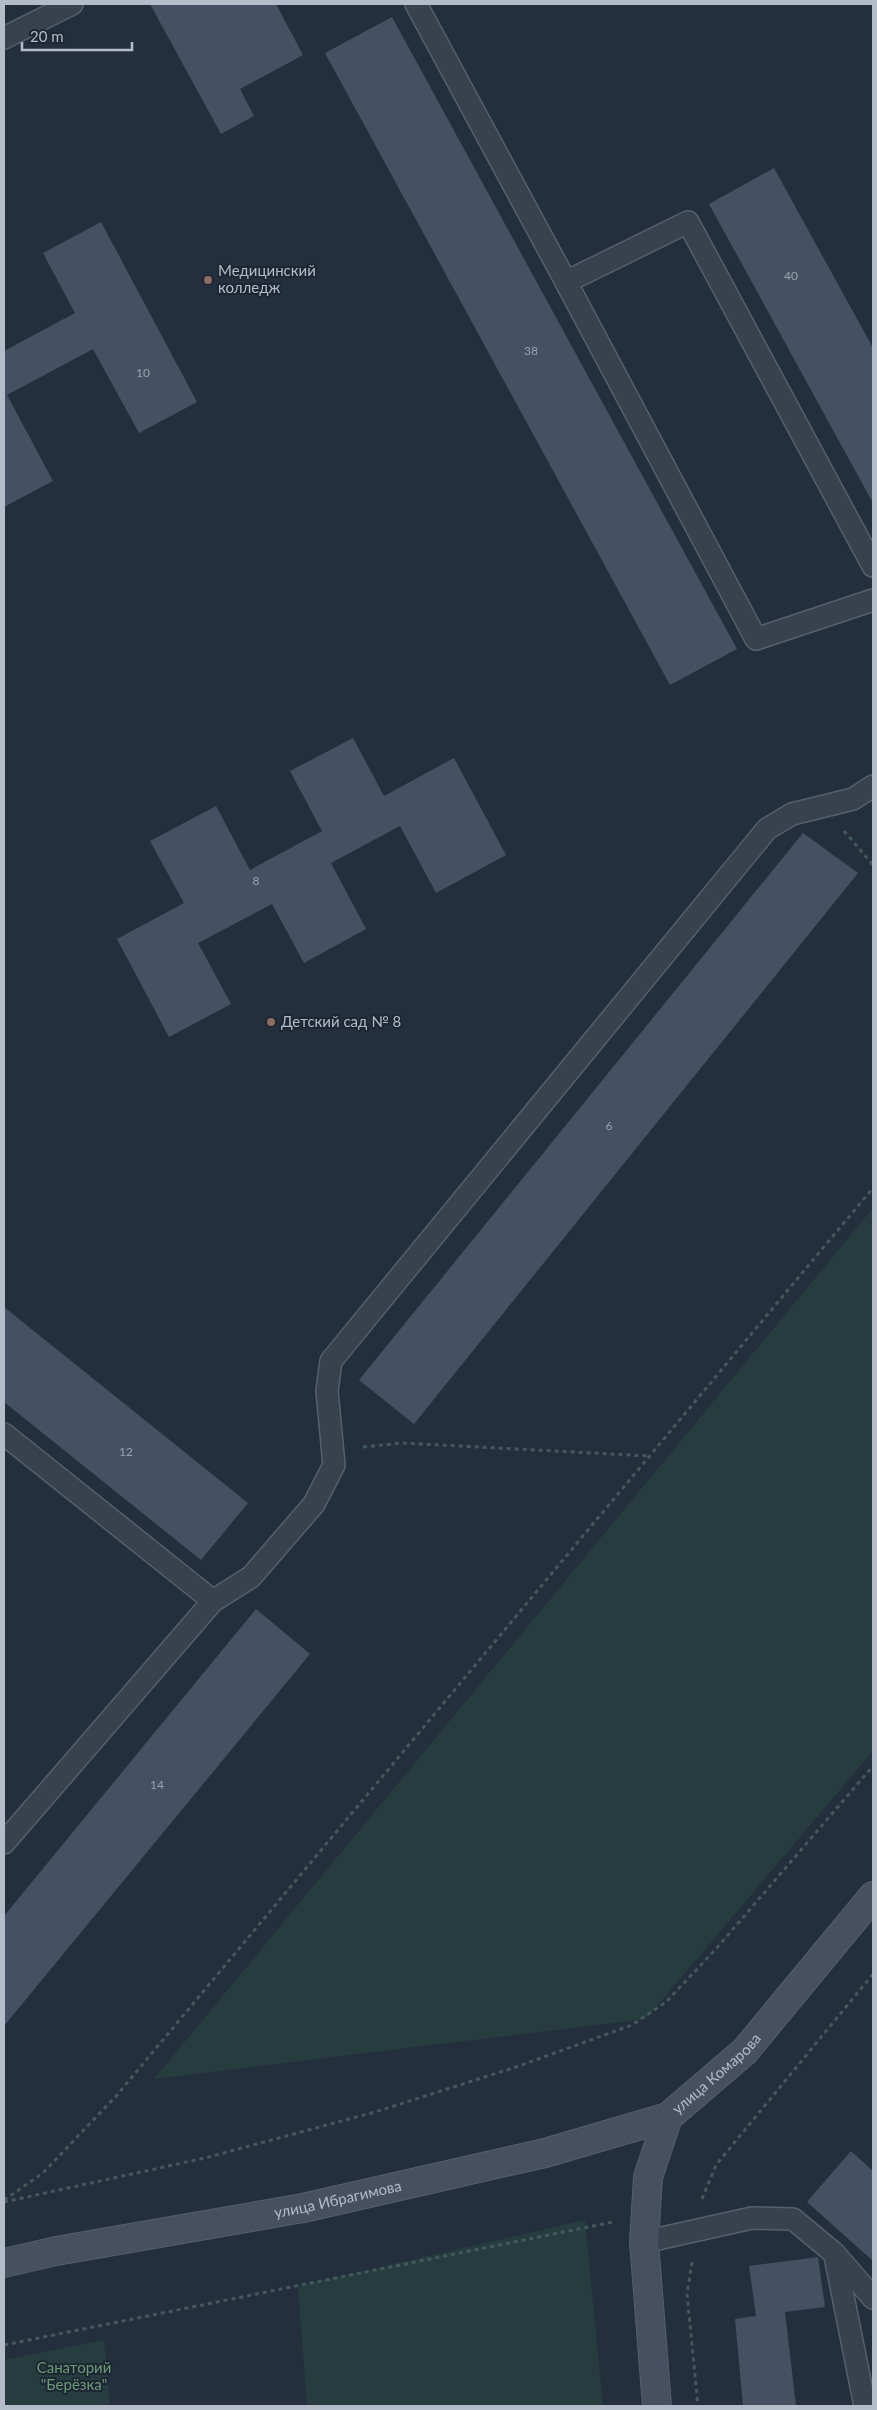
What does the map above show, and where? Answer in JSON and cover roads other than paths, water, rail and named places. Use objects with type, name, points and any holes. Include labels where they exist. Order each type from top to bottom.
[{"type":"main road","name":"улица Комарова","points":[[657,2406],[644,2242],[648,2177],[668,2117],[745,2051],[873,1896]]},
{"type":"main road","name":"улица Ибрагимова","points":[[4,2263],[56,2251],[303,2208],[545,2153],[668,2117]]},
{"type":"lane","points":[[4,38],[39,11],[72,4]]},
{"type":"lane","points":[[416,4],[756,639],[873,600]]},
{"type":"lane","points":[[566,282],[688,222],[873,566]]},
{"type":"lane","points":[[4,1843],[213,1601],[251,1577],[314,1504],[334,1465],[326,1391],[331,1362],[767,829],[792,814],[852,799],[873,786]]},
{"type":"lane","points":[[4,1434],[213,1601]]},
{"type":"lane","points":[[644,2242],[752,2218],[794,2219],[834,2253],[873,2298]]},
{"type":"lane","points":[[834,2253],[865,2406]]},
{"type":"place","name":"Медицинский колледж","points":[[208,280]]},
{"type":"place","name":"Детский сад № 8","points":[[271,1022]]},
{"type":"park label","name":"Санаторий \"Берёзка\"","points":[[74,2376]]}]
